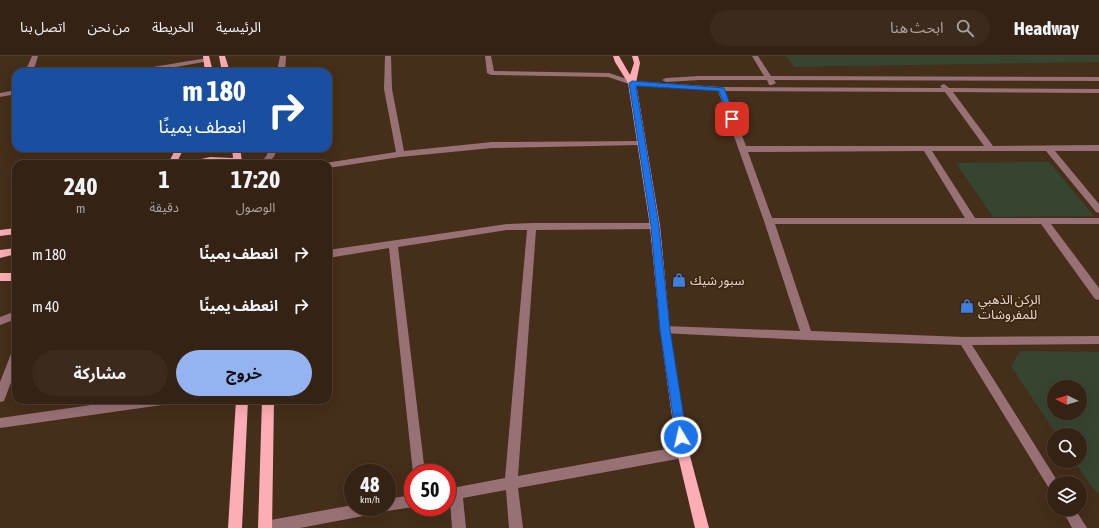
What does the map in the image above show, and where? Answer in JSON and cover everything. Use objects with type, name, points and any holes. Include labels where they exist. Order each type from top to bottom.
[{"type":"main road","points":[[222,56],[225,68]]},
{"type":"main road","points":[[616,56],[618,62],[632,83]]},
{"type":"main road","points":[[635,56],[637,63],[632,83],[655,226],[665,330],[683,452],[702,528]]},
{"type":"main road","points":[[206,58],[208,68]]},
{"type":"main road","points":[[211,160],[229,160]]},
{"type":"main road","points":[[0,233],[12,232]]},
{"type":"main road","points":[[0,254],[12,252]]},
{"type":"main road","points":[[0,277],[12,276]]},
{"type":"main road","points":[[235,528],[242,404]]},
{"type":"main road","points":[[265,528],[268,404]]},
{"type":"street","points":[[31,68],[35,56]]},
{"type":"street","points":[[282,68],[283,56]]},
{"type":"street","points":[[388,56],[388,89],[400,154]]},
{"type":"street","points":[[488,56],[491,73],[609,74],[632,83],[721,89],[1099,91]]},
{"type":"street","points":[[755,56],[777,89]]},
{"type":"street","points":[[155,68],[206,58]]},
{"type":"street","points":[[632,83],[699,78],[1099,79]]},
{"type":"street","points":[[938,78],[991,148]]},
{"type":"street","points":[[721,89],[744,149],[807,336]]},
{"type":"street","points":[[0,95],[12,93]]},
{"type":"street","points":[[332,164],[400,154],[492,145],[641,143]]},
{"type":"street","points":[[927,148],[972,221]]},
{"type":"street","points":[[1048,148],[1099,210]]},
{"type":"street","points":[[744,149],[1099,148]]},
{"type":"street","points":[[769,221],[1099,221]]},
{"type":"street","points":[[1044,221],[1099,296]]},
{"type":"street","points":[[332,253],[484,230],[532,226],[655,226]]},
{"type":"street","points":[[516,528],[512,483],[532,226]]},
{"type":"street","points":[[393,244],[418,464]]},
{"type":"street","points":[[0,321],[12,316]]},
{"type":"street","points":[[665,330],[964,341],[1099,340]]},
{"type":"street","points":[[964,341],[1048,476]]},
{"type":"street","points":[[0,397],[12,365]]},
{"type":"street","points":[[0,423],[134,404]]},
{"type":"street","points":[[456,493],[683,452]]},
{"type":"street","points":[[265,528],[344,513]]},
{"type":"street","points":[[456,513],[460,528]]},
{"type":"street","points":[[1072,516],[1080,528]]},
{"type":"green space","points":[[786,56],[1099,56],[1099,62],[794,67]]},
{"type":"green space","points":[[1049,162],[1094,216],[993,217],[956,163]]},
{"type":"green space","points":[[1020,351],[1099,352],[1099,493],[1095,491],[1087,480],[1087,476],[1084,476],[1079,468],[1087,468],[1087,428],[1052,428],[1011,366]]},
{"type":"place","name":"سبور شيك","points":[[679,280]]},
{"type":"place","name":"الركن الذهبي للمفروشات","points":[[967,306]]},
{"type":"route","points":[[681,437],[665,330],[655,226],[632,83],[721,89],[732,119]]}]
